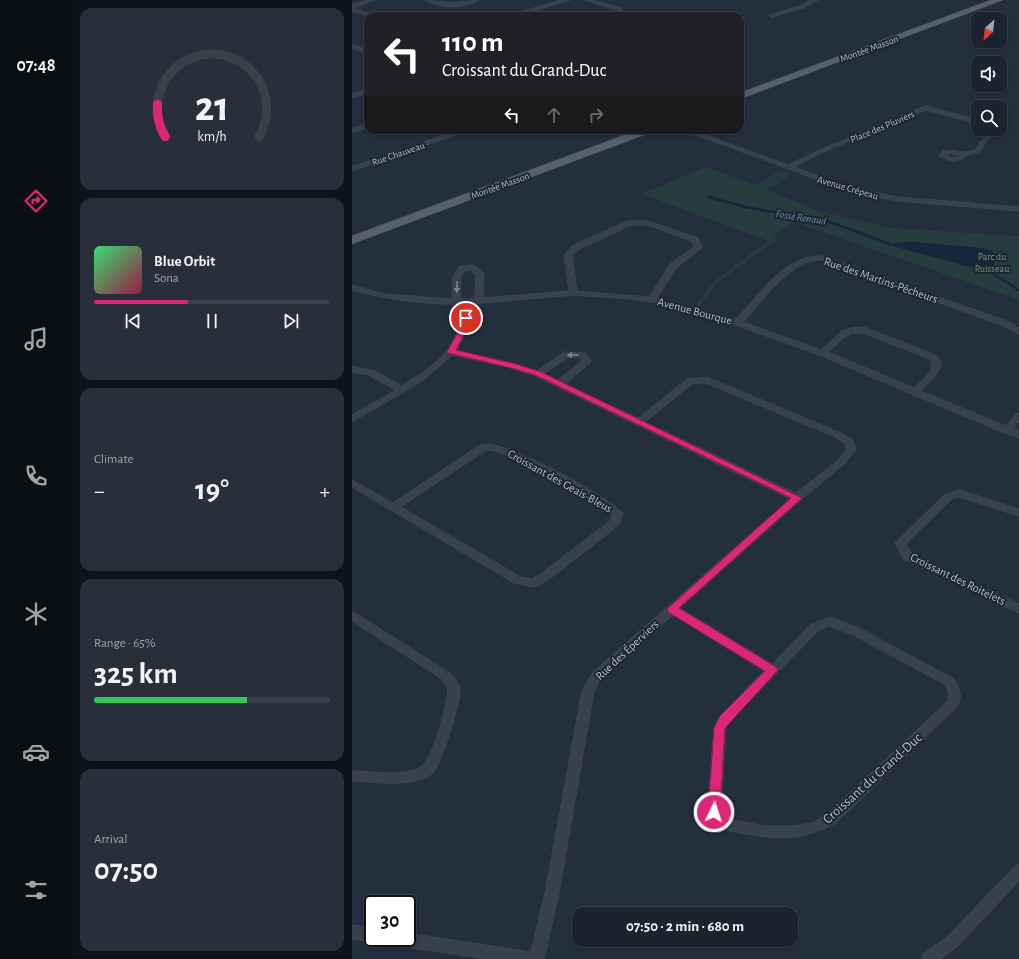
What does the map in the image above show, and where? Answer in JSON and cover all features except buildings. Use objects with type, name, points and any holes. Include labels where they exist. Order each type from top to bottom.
[{"type":"main road","name":"Montée Masson","points":[[744,89],[984,0]]},
{"type":"main road","name":"Montée Masson","points":[[744,95],[999,0]]},
{"type":"main road","name":"Montée Masson","points":[[352,240],[620,134]]},
{"type":"main road","name":"Montée Masson","points":[[352,232],[636,134]]},
{"type":"street","points":[[352,8],[372,0]]},
{"type":"street","points":[[428,0],[454,6],[476,0]]},
{"type":"street","points":[[525,12],[567,0]]},
{"type":"street","points":[[588,0],[619,9],[620,12]]},
{"type":"street","points":[[772,15],[801,7],[813,0]]},
{"type":"street","points":[[352,8],[364,12]]},
{"type":"street","points":[[352,46],[364,50]]},
{"type":"street","points":[[352,88],[364,92]]},
{"type":"street","points":[[352,96],[364,92]]},
{"type":"street","name":"Place des Pluviers","points":[[789,167],[819,152],[926,108],[971,120]]},
{"type":"street","points":[[352,130],[364,126]]},
{"type":"street","name":"Rue Chauveau","points":[[352,169],[454,134]]},
{"type":"street","name":"Avenue Crépeau","points":[[697,134],[846,188],[889,198],[1019,209]]},
{"type":"street","points":[[962,155],[977,151],[987,136]]},
{"type":"street","points":[[573,293],[568,255],[575,248],[631,224],[648,223],[695,240],[698,248],[673,266],[652,299]]},
{"type":"street","name":"Rue des Martins-Pêcheurs","points":[[738,322],[782,275],[801,261],[810,258],[822,258],[1004,323],[1019,331]]},
{"type":"street","points":[[456,302],[457,276],[462,269],[473,267],[480,274],[479,301]]},
{"type":"street","name":"Avenue Bourque","points":[[352,287],[383,296],[456,302],[573,293],[652,299],[697,309],[738,322],[822,353],[1019,435]]},
{"type":"street","points":[[352,419],[431,369],[451,352],[465,324],[468,302]]},
{"type":"street","points":[[822,353],[846,331],[856,329],[864,330],[930,356],[936,360],[937,366],[934,372],[916,391]]},
{"type":"street","points":[[451,352],[513,366],[538,374],[797,498]]},
{"type":"street","points":[[538,374],[567,354],[583,355],[587,362],[559,384]]},
{"type":"street","points":[[352,369],[362,369],[370,372],[401,389]]},
{"type":"street","name":"Rue des Éperviers","points":[[537,959],[552,893],[588,691],[596,676],[797,498],[840,463],[851,450],[850,442],[838,435],[707,380],[690,381],[639,422]]},
{"type":"street","points":[[1007,431],[1019,416]]},
{"type":"street","name":"Croissant des Geais-Bleus","points":[[352,483],[518,580],[533,583],[547,575],[615,522],[618,514],[612,508],[501,449],[489,447],[474,453],[394,507]]},
{"type":"street","name":"Croissant des Roitelets","points":[[1019,513],[959,493],[948,497],[900,543],[907,556],[1019,609]]},
{"type":"street","points":[[672,609],[772,670]]},
{"type":"street","points":[[352,615],[446,676],[454,689],[452,702],[437,754],[434,762],[427,770],[409,777],[352,776]]},
{"type":"street","name":"Croissant du Grand-Duc","points":[[829,622],[855,631],[942,677],[950,682],[955,690],[956,697],[953,704],[831,819],[814,828],[792,832],[765,832],[730,825],[714,812],[720,728],[724,720],[772,670],[814,628],[829,622]]},
{"type":"street","points":[[928,959],[952,942],[1019,871]]},
{"type":"street","points":[[352,932],[364,934]]},
{"type":"street","points":[[416,942],[533,959]]},
{"type":"green space","name":"Parc du Ruisseau","points":[[706,167],[756,185],[781,170],[792,174],[767,190],[822,212],[892,228],[1019,236],[1019,300],[794,222],[774,236],[777,240],[718,282],[699,307],[695,306],[714,281],[768,241],[641,194]]},
{"type":"water","points":[[914,242],[982,248],[991,250],[996,254],[996,258],[994,264],[990,268],[980,270],[889,245],[894,243]]},
{"type":"waterway","name":"Fossé Renaud","points":[[709,197],[745,207],[827,221],[890,244]]},
{"type":"waterway","name":"Fossé Renaud","points":[[987,270],[1019,290]]},
{"type":"route","points":[[466,318],[457,343],[451,352],[525,369],[538,374],[797,498],[672,609],[772,670],[724,720],[720,728],[714,812]]}]
